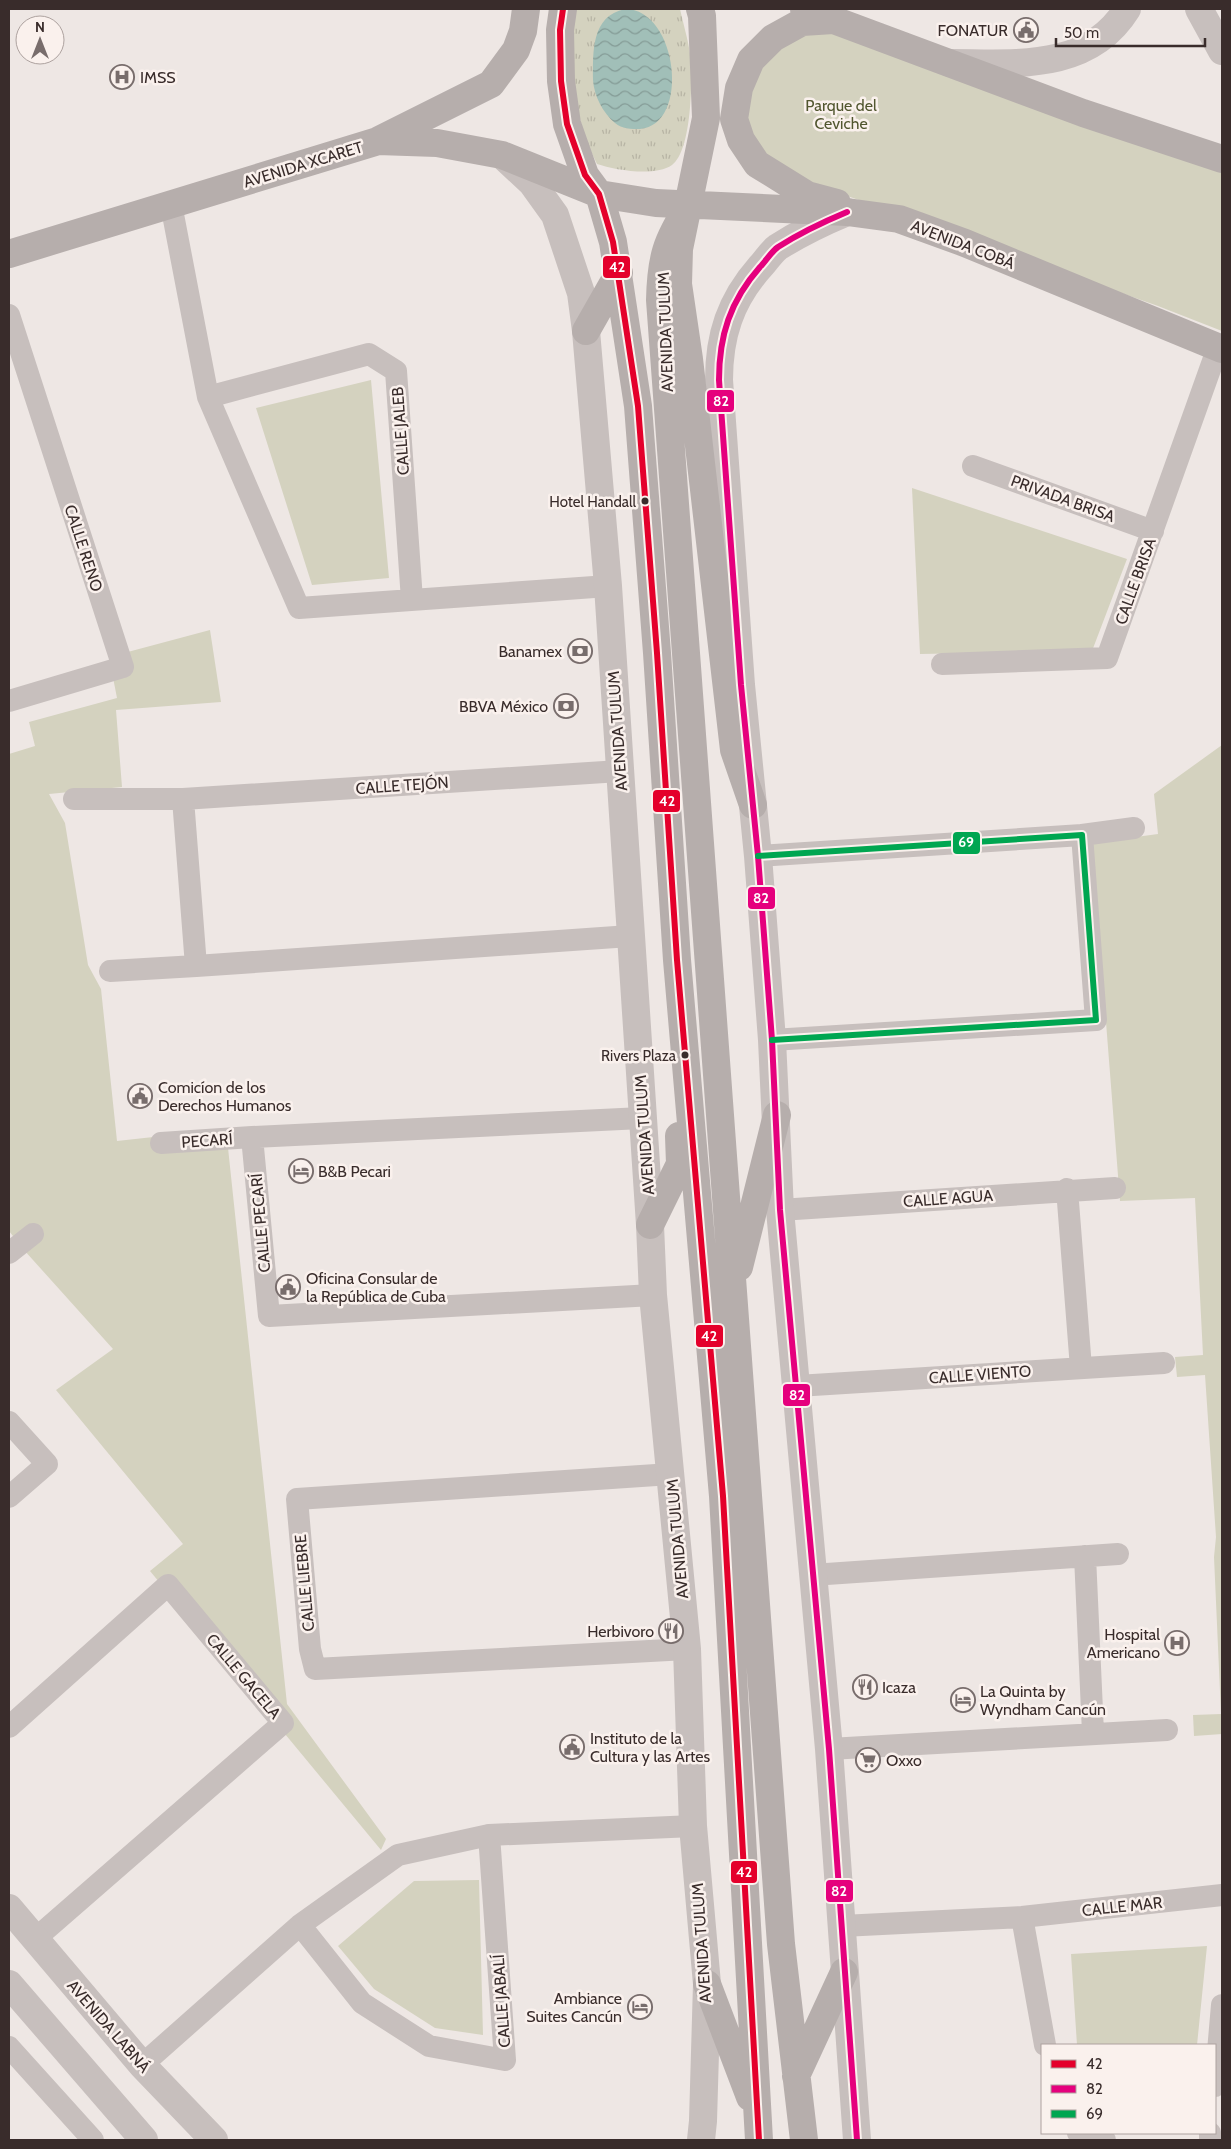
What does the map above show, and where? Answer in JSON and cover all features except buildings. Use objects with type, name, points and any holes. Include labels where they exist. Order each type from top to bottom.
[{"type":"main road","points":[[378,141],[491,84],[516,50],[523,31],[526,9]]},
{"type":"main road","points":[[563,9],[560,30],[561,81],[567,124],[585,175],[600,194]]},
{"type":"main road","points":[[700,9],[702,16],[706,118],[679,249],[678,284],[689,359],[734,750],[753,805]]},
{"type":"main road","points":[[804,9],[1083,113],[1222,159]]},
{"type":"main road","points":[[835,20],[802,22],[773,38],[751,60],[739,88],[734,119],[741,140],[757,164],[807,195],[899,219]]},
{"type":"main road","name":"AVENIDA XCARET","points":[[9,254],[378,141],[437,143],[502,155],[600,194],[689,206]]},
{"type":"main road","name":"AVENIDA TULUM","points":[[600,194],[619,273],[638,406],[657,653],[677,960],[722,1496],[759,2131]]},
{"type":"main road","name":"AVENIDA TULUM","points":[[689,206],[673,231],[664,253],[660,300],[781,1944],[804,2140]]},
{"type":"main road","name":"AVENIDA COBÁ","points":[[689,206],[847,212],[899,219],[965,243],[1220,348]]},
{"type":"main road","points":[[586,331],[619,273]]},
{"type":"main road","points":[[650,1225],[680,1164],[675,1001],[677,960]]},
{"type":"main road","points":[[733,1290],[777,1115]]},
{"type":"main road","points":[[796,2076],[844,1972]]},
{"type":"main road","points":[[707,1984],[759,2131]]},
{"type":"street","points":[[948,63],[1027,64],[1065,57],[1092,46],[1119,22],[1127,9]]},
{"type":"street","points":[[1199,9],[1222,51]]},
{"type":"street","name":"AVENIDA TULUM","points":[[502,155],[532,183],[555,215],[581,293],[586,331],[608,586],[653,1295],[687,1649],[693,1826],[707,1984],[703,2121],[700,2140]]},
{"type":"street","points":[[170,204],[208,397],[299,608],[608,586]]},
{"type":"street","points":[[847,212],[822,222],[776,249],[749,280],[729,314],[719,354],[719,380],[741,685],[758,856],[772,1040],[780,1210],[829,1749],[857,2140]]},
{"type":"street","name":"CALLE RENO","points":[[9,315],[124,667],[9,701]]},
{"type":"street","name":"CALLE BRISA","points":[[942,664],[1107,658],[1220,348]]},
{"type":"street","name":"CALLE JALEB","points":[[208,397],[369,354],[396,370],[412,600]]},
{"type":"street","name":"PRIVADA BRISA","points":[[973,466],[1153,531]]},
{"type":"street","name":"CALLE TEJÓN","points":[[74,800],[184,799],[620,771]]},
{"type":"street","points":[[184,799],[196,966]]},
{"type":"street","points":[[758,856],[1082,835],[1134,828]]},
{"type":"street","points":[[772,1040],[1096,1020],[1082,835]]},
{"type":"street","points":[[110,971],[630,936]]},
{"type":"street","points":[[252,1137],[642,1118]]},
{"type":"street","name":"PECARÍ","points":[[161,1143],[252,1137]]},
{"type":"street","name":"CALLE PECARÍ","points":[[252,1137],[268,1316],[653,1295]]},
{"type":"street","name":"CALLE AGUA","points":[[780,1210],[1115,1188]]},
{"type":"street","points":[[1067,1190],[1081,1368]]},
{"type":"street","points":[[9,1253],[33,1234]]},
{"type":"street","name":"CALLE VIENTO","points":[[797,1386],[1164,1363]]},
{"type":"street","points":[[9,1422],[47,1464],[9,1498]]},
{"type":"street","name":"CALLE LIEBRE","points":[[671,1474],[297,1499],[309,1640],[315,1668],[687,1649]]},
{"type":"street","points":[[812,1575],[1118,1554]]},
{"type":"street","points":[[1085,1556],[1093,1733]]},
{"type":"street","name":"CALLE GACELA","points":[[9,1727],[168,1586],[283,1723],[35,1939]]},
{"type":"street","points":[[829,1749],[1167,1730]]},
{"type":"street","points":[[142,2065],[300,1925],[398,1855],[489,1835],[693,1826]]},
{"type":"street","name":"CALLE JABALÍ","points":[[300,1925],[362,2004],[429,2046],[505,2060],[489,1835]]},
{"type":"street","name":"CALLE MAR","points":[[842,1926],[1022,1917],[1222,1895]]},
{"type":"street","name":"AVENIDA LABNÁ","points":[[9,1908],[142,2065],[214,2140]]},
{"type":"street","points":[[1022,1917],[1045,2044]]},
{"type":"street","points":[[9,1984],[144,2140]]},
{"type":"street","points":[[1216,2074],[1222,2005]]},
{"type":"street","points":[[9,2047],[93,2140]]},
{"type":"street","points":[[1080,2134],[1089,2139],[1105,2140]]},
{"type":"green space","points":[[576,9],[680,9],[690,54],[691,96],[684,145],[679,157],[672,165],[665,169],[646,172],[624,170],[597,164],[582,127],[574,88],[572,49]]},
{"type":"green space","name":"Parque del Ceviche","points":[[828,30],[1222,172],[1222,331],[1158,306],[791,176],[767,159],[752,136],[745,116],[749,80],[772,48],[798,34]]},
{"type":"green space","points":[[371,380],[389,578],[312,585],[256,408]]},
{"type":"green space","points":[[912,488],[1127,559],[1092,651],[920,654]]},
{"type":"green space","points":[[210,630],[221,702],[116,710],[122,787],[49,794],[65,823],[88,965],[101,989],[117,1141],[226,1129],[287,1704],[386,1839],[381,1850],[150,1571],[183,1544],[56,1390],[113,1349],[9,1231],[9,754],[35,746],[29,722],[117,698],[109,657]]},
{"type":"green space","points":[[1222,745],[1222,1734],[1194,1736],[1193,1715],[1221,1714],[1214,1557],[1216,1537],[1205,1375],[1177,1377],[1175,1357],[1203,1355],[1195,1198],[1120,1201],[1092,843],[1158,834],[1154,794]]},
{"type":"green space","points":[[479,1880],[483,2035],[435,2028],[374,1989],[338,1946],[414,1881]]},
{"type":"green space","points":[[1207,1946],[1197,2044],[1077,2044],[1071,1954]]},
{"type":"water","points":[[625,9],[643,14],[657,27],[666,46],[671,68],[672,89],[667,109],[656,123],[640,129],[624,128],[615,123],[600,104],[593,80],[594,47],[600,27],[614,13]]},
{"type":"transit line","name":"42","points":[[563,9],[560,30],[561,81],[567,124],[585,175],[599,194],[613,242],[638,406],[657,653],[677,960],[723,1496],[759,2140]]},
{"type":"transit line","name":"82","points":[[847,212],[812,228],[778,247],[750,280],[741,293],[728,320],[721,349],[719,380],[741,685],[758,856],[772,1040],[780,1210],[829,1749],[857,2140]]},
{"type":"transit line","name":"69","points":[[758,856],[1082,835],[1096,1020],[772,1040]]},
{"type":"place","name":"FONATUR","points":[[1026,30]]},
{"type":"place","name":"IMSS","points":[[122,77]]},
{"type":"place","name":"Hotel Handall","points":[[645,501]]},
{"type":"place","name":"Banamex","points":[[580,651]]},
{"type":"place","name":"BBVA México","points":[[566,706]]},
{"type":"place","name":"Rivers Plaza","points":[[685,1055]]},
{"type":"place","name":"Comicíon de los Derechos Humanos","points":[[140,1096]]},
{"type":"place","name":"B&B Pecari","points":[[301,1171]]},
{"type":"place","name":"Oficina Consular de la República de Cuba","points":[[288,1287]]},
{"type":"place","name":"Herbivoro","points":[[671,1631]]},
{"type":"place","name":"Hospital Americano","points":[[1177,1643]]},
{"type":"place","name":"Icaza","points":[[865,1687]]},
{"type":"place","name":"La Quinta by Wyndham Cancún","points":[[963,1700]]},
{"type":"place","name":"Instituto de la Cultura y las Artes","points":[[572,1747]]},
{"type":"place","name":"Oxxo","points":[[868,1760]]},
{"type":"place","name":"Ambiance Suites Cancún","points":[[640,2007]]}]
